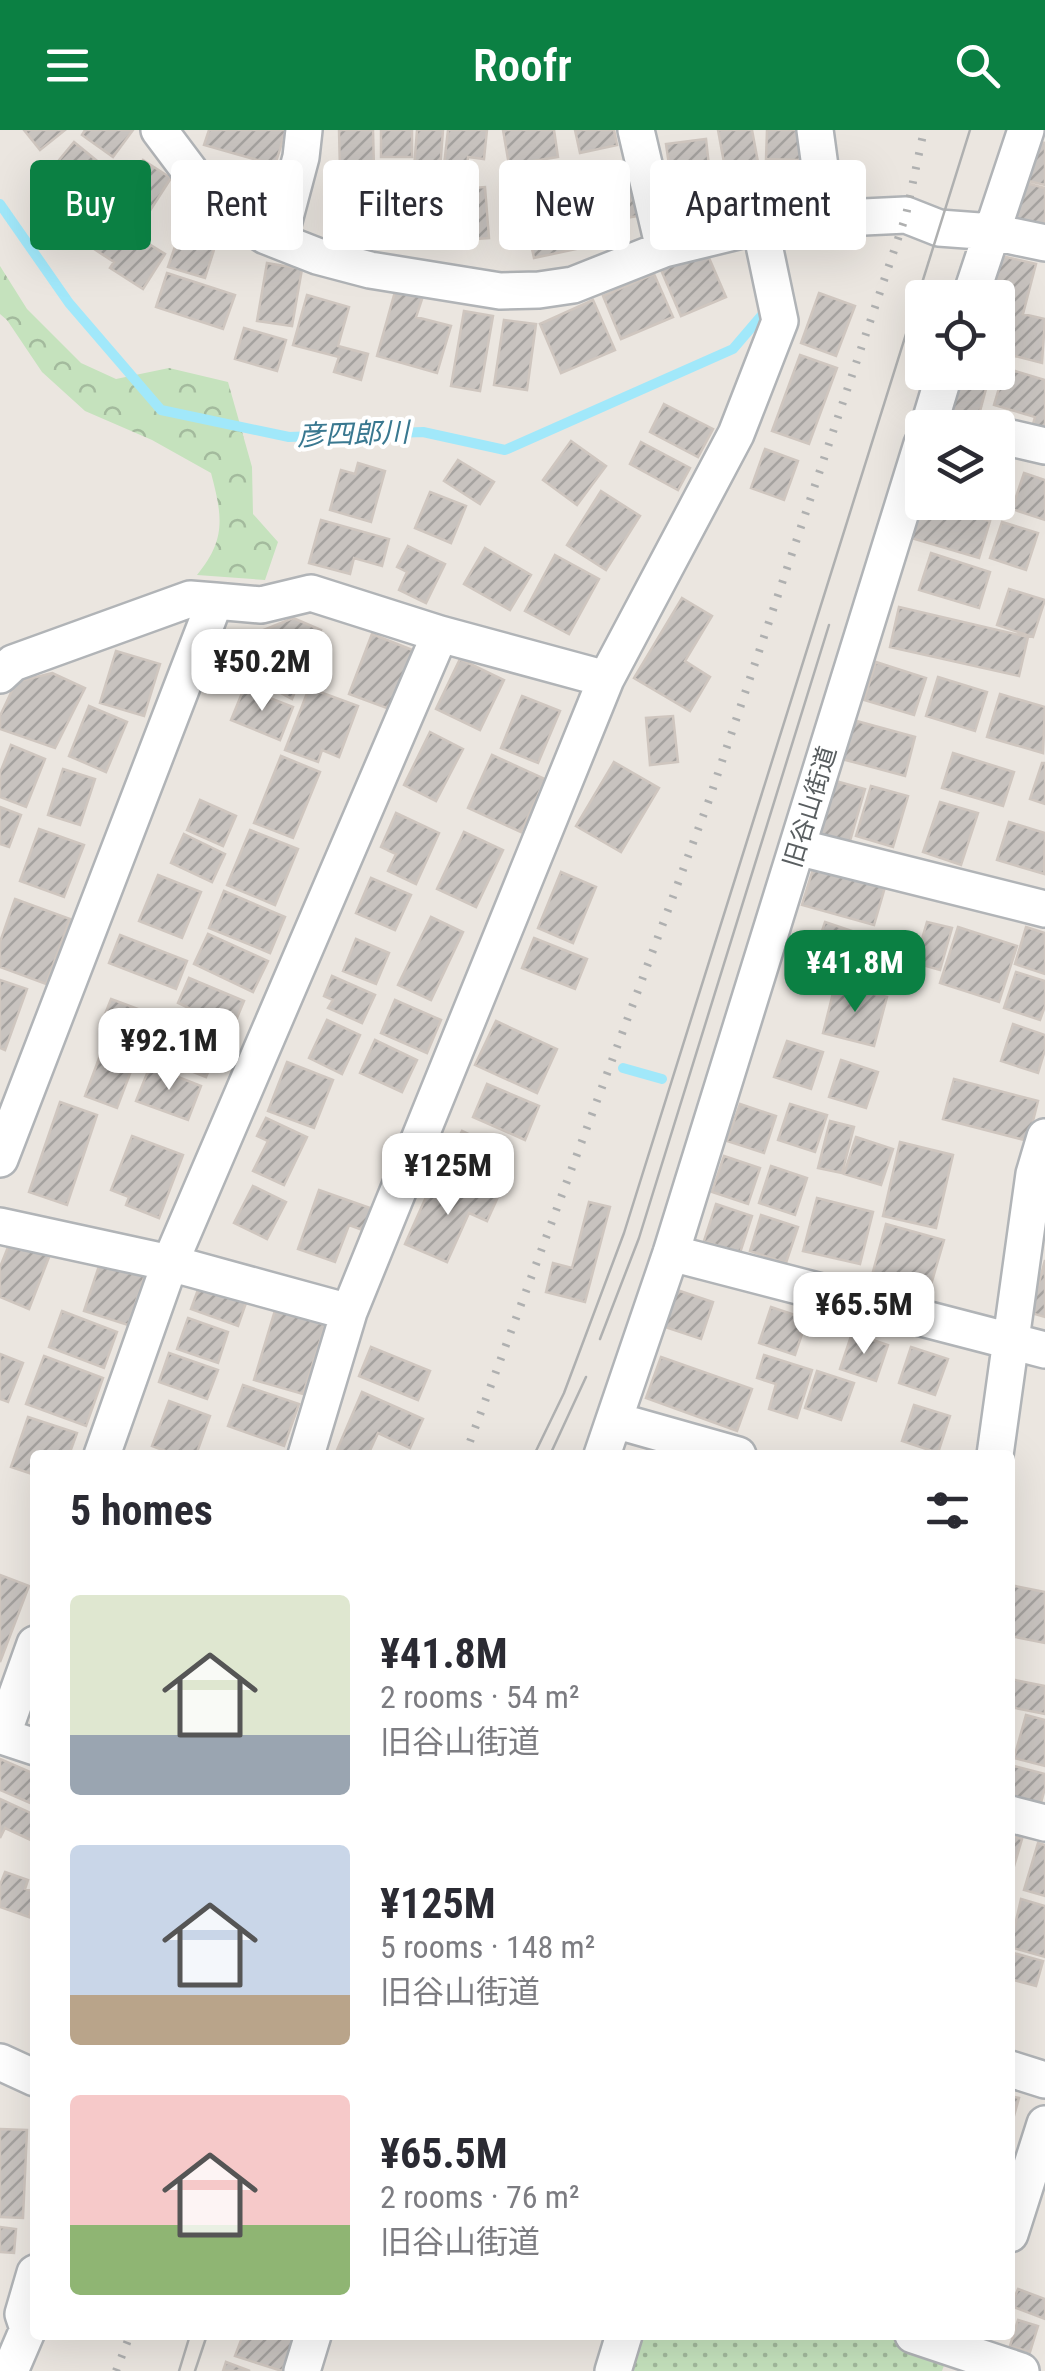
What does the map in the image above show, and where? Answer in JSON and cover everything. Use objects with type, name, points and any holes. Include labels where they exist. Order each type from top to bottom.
[{"type":"street","points":[[159,130],[184,160]]},
{"type":"street","points":[[300,160],[304,130]]},
{"type":"street","points":[[636,130],[650,190]]},
{"type":"street","points":[[815,130],[819,160]]},
{"type":"street","points":[[976,280],[1026,130]]},
{"type":"street","points":[[866,217],[906,216],[939,228],[993,232],[1045,244]]},
{"type":"street","points":[[303,250],[370,270],[500,291],[573,285],[661,250]]},
{"type":"street","points":[[308,1450],[349,1312],[606,679],[736,434],[780,321],[765,250]]},
{"type":"street","points":[[1015,439],[1045,446]]},
{"type":"street","name":"旧谷山街道","points":[[604,1450],[672,1252],[797,847],[906,520]]},
{"type":"street","points":[[0,674],[13,664],[190,600],[261,605],[311,594],[606,679]]},
{"type":"street","points":[[0,1159],[215,601]]},
{"type":"street","points":[[104,1450],[170,1263],[440,634]]},
{"type":"street","points":[[797,847],[1045,909]]},
{"type":"street","points":[[996,1450],[1034,1174],[1045,1137]]},
{"type":"street","points":[[0,1226],[170,1263],[349,1312]]},
{"type":"street","points":[[672,1252],[1045,1350]]},
{"type":"street","points":[[614,1420],[720,1450]]},
{"type":"street","points":[[30,1658],[2,1736],[30,1745]]},
{"type":"street","points":[[1015,1815],[1045,1823]]},
{"type":"street","points":[[0,2062],[30,2076]]},
{"type":"street","points":[[1015,2071],[1045,2080]]},
{"type":"street","points":[[1015,2218],[1045,2124]]},
{"type":"street","points":[[10,2371],[28,2329],[12,2310],[30,2281]]},
{"type":"street","points":[[302,2371],[312,2340]]},
{"type":"street","points":[[613,2371],[622,2340]]},
{"type":"street","points":[[930,2340],[1020,2371]]},
{"type":"green space","points":[[0,266],[27,309],[81,363],[116,379],[169,368],[228,382],[252,467],[253,514],[278,542],[265,580],[197,575],[218,538],[218,502],[211,473],[152,440],[85,411],[42,372],[0,314]]},
{"type":"green space","points":[[633,2340],[894,2340],[947,2357],[942,2371],[624,2371]]},
{"type":"building","points":[[24,130],[65,130],[40,150]]},
{"type":"building","points":[[85,130],[133,130],[113,157],[82,135]]},
{"type":"building","points":[[209,130],[286,130],[277,160],[257,160],[204,145]]},
{"type":"building","points":[[339,130],[373,130],[374,160],[340,160]]},
{"type":"building","points":[[381,130],[412,130],[412,157],[381,157]]},
{"type":"building","points":[[417,130],[443,130],[441,160],[415,160]]},
{"type":"building","points":[[448,130],[487,130],[484,159],[445,160]]},
{"type":"building","points":[[503,130],[554,130],[558,157],[508,160]]},
{"type":"building","points":[[575,130],[614,130],[617,145],[580,153]]},
{"type":"building","points":[[718,130],[752,130],[758,160],[724,160]]},
{"type":"building","points":[[767,130],[801,130],[800,160],[766,159]]},
{"type":"building","points":[[706,139],[708,160],[668,160],[666,144]]},
{"type":"building","points":[[1029,139],[1045,143],[1045,185],[1020,179]]},
{"type":"building","points":[[74,142],[96,160],[59,160]]},
{"type":"building","points":[[630,161],[638,216],[630,217]]},
{"type":"building","points":[[151,165],[171,178],[151,209]]},
{"type":"building","points":[[1018,181],[1045,188],[1045,230],[1009,221]]},
{"type":"building","points":[[479,187],[485,187],[489,238],[479,239]]},
{"type":"building","points":[[151,245],[165,254],[143,289],[110,268],[114,262],[96,250],[151,250]]},
{"type":"building","points":[[174,250],[214,250],[205,278],[168,267]]},
{"type":"building","points":[[532,250],[571,250],[534,258]]},
{"type":"building","points":[[706,251],[726,297],[681,316],[661,270]]},
{"type":"building","points":[[989,253],[1036,264],[1023,314],[1045,319],[1042,363],[1015,356],[1015,280],[982,280]]},
{"type":"building","points":[[267,263],[302,269],[292,326],[257,321]]},
{"type":"building","points":[[167,273],[235,295],[223,329],[156,307]]},
{"type":"building","points":[[654,274],[673,317],[621,339],[603,296]]},
{"type":"building","points":[[396,288],[423,296],[416,317],[451,326],[437,373],[377,356]]},
{"type":"building","points":[[819,293],[855,306],[836,356],[801,343]]},
{"type":"building","points":[[307,295],[349,307],[338,346],[368,354],[361,380],[334,372],[339,357],[293,345]]},
{"type":"building","points":[[593,300],[615,350],[561,373],[540,324]]},
{"type":"building","points":[[464,311],[493,316],[480,391],[451,386]]},
{"type":"building","points":[[504,320],[536,324],[527,390],[494,385]]},
{"type":"building","points":[[244,328],[286,340],[277,371],[235,359]]},
{"type":"building","points":[[800,355],[837,368],[809,444],[772,431]]},
{"type":"building","points":[[1015,371],[1045,380],[1045,432],[1032,428],[1035,417],[994,405],[998,390],[1015,390]]},
{"type":"building","points":[[954,390],[986,390],[980,410],[949,410]]},
{"type":"building","points":[[664,404],[713,429],[698,457],[650,432]]},
{"type":"building","points":[[571,441],[606,466],[577,505],[543,480]]},
{"type":"building","points":[[641,442],[690,468],[678,490],[630,464]]},
{"type":"building","points":[[765,449],[798,461],[784,500],[751,488]]},
{"type":"building","points":[[458,460],[494,482],[480,504],[444,481]]},
{"type":"building","points":[[358,463],[385,471],[371,522],[330,510],[341,470],[355,474]]},
{"type":"building","points":[[1024,473],[1045,480],[1045,520],[1015,510]]},
{"type":"building","points":[[601,491],[640,516],[606,570],[567,545]]},
{"type":"building","points":[[430,492],[466,506],[451,543],[415,528]]},
{"type":"building","points":[[321,520],[389,539],[382,566],[354,558],[350,574],[309,563]]},
{"type":"building","points":[[916,520],[990,521],[979,558],[911,538]]},
{"type":"building","points":[[1002,522],[1038,533],[1026,570],[990,558]]},
{"type":"building","points":[[408,546],[445,564],[426,603],[399,590],[407,572],[397,567]]},
{"type":"building","points":[[485,548],[531,575],[510,610],[464,584]]},
{"type":"building","points":[[931,553],[990,572],[979,608],[919,590]]},
{"type":"building","points":[[555,555],[599,579],[569,634],[525,611]]},
{"type":"building","points":[[1009,589],[1045,600],[1033,637],[997,625]]},
{"type":"building","points":[[682,598],[712,616],[685,661],[710,677],[690,711],[634,678]]},
{"type":"building","points":[[899,607],[1028,637],[1019,676],[890,647]]},
{"type":"building","points":[[293,618],[321,630],[292,699],[242,672],[261,631]]},
{"type":"building","points":[[372,634],[415,651],[392,710],[349,694]]},
{"type":"building","points":[[116,651],[160,664],[144,716],[100,703]]},
{"type":"building","points":[[460,659],[504,680],[480,730],[436,709]]},
{"type":"building","points":[[876,662],[926,678],[914,715],[864,700]]},
{"type":"building","points":[[52,673],[85,688],[55,748],[0,729],[0,716],[16,682]]},
{"type":"building","points":[[938,677],[987,692],[975,731],[926,716]]},
{"type":"building","points":[[244,688],[293,707],[280,740],[231,720]]},
{"type":"building","points":[[309,688],[358,706],[339,757],[322,750],[318,762],[285,750]]},
{"type":"building","points":[[1000,694],[1045,707],[1043,753],[987,737]]},
{"type":"building","points":[[522,696],[560,711],[538,763],[501,748]]},
{"type":"building","points":[[89,706],[127,722],[106,772],[69,756]]},
{"type":"building","points":[[673,716],[678,762],[650,765],[646,718]]},
{"type":"building","points":[[853,720],[915,737],[905,776],[842,759]]},
{"type":"building","points":[[430,732],[463,749],[436,801],[404,785]]},
{"type":"building","points":[[11,745],[45,759],[26,807],[0,797],[0,773]]},
{"type":"building","points":[[953,753],[1014,772],[1003,806],[942,788]]},
{"type":"building","points":[[492,755],[545,779],[521,832],[468,808]]},
{"type":"building","points":[[281,756],[320,772],[293,838],[254,823]]},
{"type":"building","points":[[614,762],[659,788],[621,852],[576,826]]},
{"type":"building","points":[[1045,763],[1045,804],[1030,799]]},
{"type":"building","points":[[63,769],[95,779],[80,825],[48,815]]},
{"type":"building","points":[[832,780],[865,789],[848,848],[814,838]]},
{"type":"building","points":[[871,786],[908,796],[893,847],[856,836]]},
{"type":"building","points":[[200,800],[236,816],[223,846],[187,830]]},
{"type":"building","points":[[940,802],[978,813],[961,865],[923,852]]},
{"type":"building","points":[[0,807],[21,815],[9,847],[0,844]]},
{"type":"building","points":[[396,813],[439,833],[416,884],[388,871],[396,854],[381,847]]},
{"type":"building","points":[[1009,822],[1045,833],[1044,874],[997,860]]},
{"type":"building","points":[[39,829],[84,845],[64,897],[20,881]]},
{"type":"building","points":[[250,830],[298,849],[275,905],[227,885]]},
{"type":"building","points":[[464,832],[503,850],[476,907],[437,889]]},
{"type":"building","points":[[184,834],[225,854],[212,882],[171,863]]},
{"type":"building","points":[[814,866],[885,887],[874,925],[802,905]]},
{"type":"building","points":[[561,872],[596,887],[573,943],[538,928]]},
{"type":"building","points":[[158,875],[201,892],[182,938],[139,921]]},
{"type":"building","points":[[371,878],[411,895],[395,930],[356,913]]},
{"type":"building","points":[[224,891],[285,917],[270,953],[209,928]]},
{"type":"building","points":[[15,899],[70,919],[46,984],[0,967],[0,942]]},
{"type":"building","points":[[431,917],[463,932],[431,1000],[398,985]]},
{"type":"building","points":[[825,922],[861,934],[849,970],[813,958]]},
{"type":"building","points":[[927,922],[952,928],[940,970],[915,963]]},
{"type":"building","points":[[958,927],[1017,946],[999,1002],[940,983]]},
{"type":"building","points":[[1026,927],[1045,933],[1045,974],[1015,964]]},
{"type":"building","points":[[208,934],[268,961],[253,992],[194,964]]},
{"type":"building","points":[[120,935],[187,961],[176,989],[109,963]]},
{"type":"building","points":[[534,938],[587,959],[575,989],[522,968]]},
{"type":"building","points":[[356,939],[389,953],[376,984],[343,971]]},
{"type":"building","points":[[1016,972],[1045,981],[1045,1006],[1040,1020],[1004,1008]]},
{"type":"building","points":[[332,976],[375,995],[362,1023],[328,1008],[333,1000],[324,996]]},
{"type":"building","points":[[189,978],[244,1001],[229,1037],[188,1020],[193,1010],[178,1003]]},
{"type":"building","points":[[0,980],[27,989],[5,1050],[0,1048]]},
{"type":"building","points":[[835,985],[887,997],[874,1046],[823,1033]]},
{"type":"building","points":[[111,999],[162,1018],[150,1047],[100,1027]]},
{"type":"building","points":[[395,1000],[441,1020],[427,1053],[381,1033]]},
{"type":"building","points":[[327,1020],[360,1035],[342,1074],[309,1058]]},
{"type":"building","points":[[496,1021],[557,1049],[537,1093],[475,1065]]},
{"type":"building","points":[[1013,1024],[1045,1035],[1038,1073],[1001,1061]]},
{"type":"building","points":[[172,1026],[219,1045],[206,1077],[159,1058]]},
{"type":"building","points":[[375,1040],[417,1060],[402,1092],[360,1073]]},
{"type":"building","points":[[787,1041],[823,1052],[811,1089],[774,1077]]},
{"type":"building","points":[[104,1045],[136,1058],[117,1108],[85,1096]]},
{"type":"building","points":[[841,1060],[878,1072],[866,1108],[829,1097]]},
{"type":"building","points":[[287,1062],[333,1080],[314,1128],[268,1111]]},
{"type":"building","points":[[150,1066],[201,1086],[188,1120],[136,1101]]},
{"type":"building","points":[[954,1079],[1038,1101],[1028,1141],[943,1119]]},
{"type":"building","points":[[487,1084],[539,1106],[525,1140],[473,1117]]},
{"type":"building","points":[[60,1102],[97,1115],[67,1205],[29,1192]]},
{"type":"building","points":[[740,1104],[776,1116],[764,1153],[727,1141]]},
{"type":"building","points":[[790,1104],[827,1115],[815,1152],[778,1140]]},
{"type":"building","points":[[266,1118],[307,1137],[284,1185],[253,1171],[268,1141],[257,1136]]},
{"type":"building","points":[[830,1121],[854,1127],[842,1173],[818,1168]]},
{"type":"building","points":[[462,1131],[504,1151],[488,1186],[446,1166]]},
{"type":"building","points":[[132,1136],[183,1155],[159,1218],[126,1205],[129,1197],[111,1190]]},
{"type":"building","points":[[856,1137],[893,1149],[881,1185],[844,1174]]},
{"type":"building","points":[[900,1142],[953,1155],[936,1228],[883,1216]]},
{"type":"building","points":[[724,1156],[760,1168],[748,1204],[712,1192]]},
{"type":"building","points":[[771,1166],[807,1178],[795,1215],[759,1203]]},
{"type":"building","points":[[454,1178],[498,1197],[487,1221],[469,1213],[447,1262],[405,1244],[431,1186],[447,1194]]},
{"type":"building","points":[[253,1186],[286,1202],[267,1239],[234,1223]]},
{"type":"building","points":[[319,1190],[373,1209],[365,1231],[349,1225],[335,1262],[298,1249]]},
{"type":"building","points":[[817,1198],[873,1212],[860,1264],[803,1251]]},
{"type":"building","points":[[589,1202],[610,1207],[585,1302],[546,1292],[553,1263],[572,1268]]},
{"type":"building","points":[[716,1204],[752,1216],[740,1253],[704,1241]]},
{"type":"building","points":[[761,1215],[798,1227],[786,1263],[750,1251]]},
{"type":"building","points":[[886,1224],[944,1240],[928,1295],[871,1279]]},
{"type":"building","points":[[12,1237],[51,1252],[29,1309],[0,1297],[0,1267]]},
{"type":"building","points":[[101,1260],[145,1275],[128,1325],[84,1311]]},
{"type":"building","points":[[1045,1260],[1045,1317],[1031,1313]]},
{"type":"building","points":[[200,1284],[247,1300],[238,1326],[191,1309]]},
{"type":"building","points":[[677,1290],[713,1302],[701,1339],[665,1327]]},
{"type":"building","points":[[276,1307],[326,1322],[303,1394],[254,1380]]},
{"type":"building","points":[[771,1307],[807,1319],[795,1355],[759,1343]]},
{"type":"building","points":[[62,1311],[117,1332],[104,1368],[49,1347]]},
{"type":"building","points":[[188,1318],[228,1332],[218,1363],[177,1349]]},
{"type":"building","points":[[852,1333],[888,1345],[876,1381],[840,1369]]},
{"type":"building","points":[[371,1347],[430,1371],[418,1400],[359,1376]]},
{"type":"building","points":[[911,1347],[948,1359],[935,1395],[899,1383]]},
{"type":"building","points":[[169,1353],[218,1370],[207,1399],[159,1382]]},
{"type":"building","points":[[0,1354],[23,1363],[8,1402],[0,1399]]},
{"type":"building","points":[[764,1355],[812,1370],[797,1418],[769,1409],[776,1384],[757,1378]]},
{"type":"building","points":[[44,1356],[103,1378],[86,1426],[26,1404]]},
{"type":"building","points":[[661,1357],[752,1389],[737,1431],[646,1398]]},
{"type":"building","points":[[817,1371],[854,1383],[841,1420],[805,1408]]},
{"type":"building","points":[[243,1385],[299,1404],[284,1446],[228,1426]]},
{"type":"building","points":[[362,1392],[423,1419],[410,1448],[378,1433],[370,1450],[337,1450]]},
{"type":"building","points":[[169,1401],[210,1416],[198,1450],[163,1450],[152,1446]]},
{"type":"building","points":[[914,1405],[950,1416],[939,1450],[902,1441]]},
{"type":"building","points":[[28,1417],[77,1433],[71,1450],[30,1450],[30,1473],[11,1467]]},
{"type":"building","points":[[0,1575],[29,1586],[0,1662]]},
{"type":"building","points":[[1015,1586],[1045,1592],[1045,1643],[1015,1637]]},
{"type":"building","points":[[1015,1680],[1045,1686],[1045,1714],[1015,1708]]},
{"type":"building","points":[[1026,1715],[1045,1720],[1045,1766],[1015,1758]]},
{"type":"building","points":[[0,1759],[30,1772],[30,1803],[0,1790]]},
{"type":"building","points":[[1015,1766],[1045,1774],[1037,1818],[1015,1811]]},
{"type":"building","points":[[0,1799],[30,1813],[30,1840],[5,1828],[0,1838]]},
{"type":"building","points":[[1015,1837],[1022,1839],[1015,1863]]},
{"type":"building","points":[[1038,1843],[1045,1845],[1045,1896],[1024,1890]]},
{"type":"building","points":[[5,1872],[28,1880],[25,1889],[30,1890],[29,1917],[0,1907],[0,1885]]},
{"type":"building","points":[[1021,1899],[1045,1906],[1045,1957],[1015,1948]]},
{"type":"building","points":[[1015,1953],[1043,1961],[1036,1986],[1015,1980]]},
{"type":"building","points":[[0,2129],[27,2130],[23,2218],[0,2217]]},
{"type":"building","points":[[0,2227],[16,2229],[14,2253],[0,2252]]},
{"type":"building","points":[[1018,2289],[1045,2299],[1045,2319],[1015,2308]]},
{"type":"building","points":[[1018,2320],[1038,2326],[1030,2352],[1010,2346],[1015,2340]]},
{"type":"building","points":[[241,2340],[294,2340],[282,2371],[235,2356]]},
{"type":"building","points":[[226,2362],[250,2371],[223,2371]]},
{"type":"waterway","name":"彦四郎川","points":[[0,204],[69,303],[161,410],[289,437],[423,432],[505,450],[733,349],[768,308]]},
{"type":"waterway","points":[[623,1068],[662,1079]]},
{"type":"tram line","points":[[536,1450],[564,1393],[624,1233],[970,130]]},
{"type":"tram line","points":[[600,1339],[639,1238],[829,625]]},
{"type":"tram line","points":[[552,1450],[586,1377]]},
{"type":"tram line","points":[[179,2371],[188,2340]]},
{"type":"tram line","points":[[195,2371],[205,2340]]},
{"type":"railway","points":[[467,1450],[709,800],[906,215],[924,130]]},
{"type":"railway","points":[[116,2371],[128,2340]]}]
